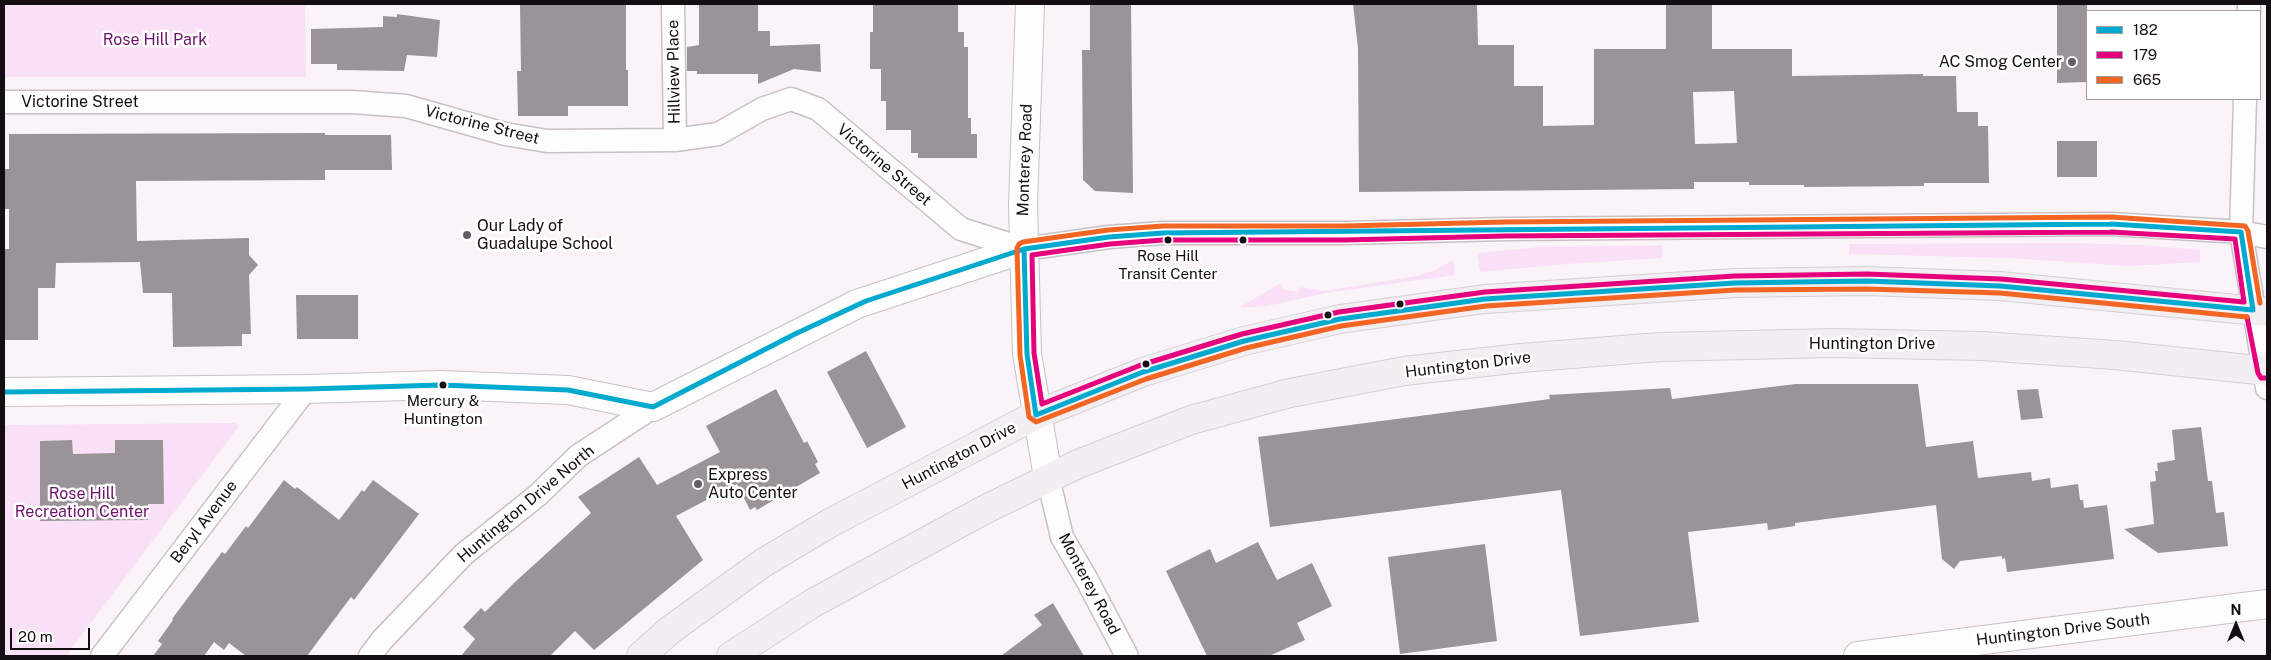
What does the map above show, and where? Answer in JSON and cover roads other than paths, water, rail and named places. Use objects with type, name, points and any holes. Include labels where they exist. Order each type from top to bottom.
[{"type":"main road","name":"Huntington Drive","points":[[641,656],[670,630],[762,563],[830,523],[1036,415],[1143,372],[1244,341],[1340,320],[1485,300],[1735,283],[1867,281],[2000,286],[2260,311]]},
{"type":"main road","name":"Huntington Drive","points":[[731,656],[814,602],[1048,477],[1192,420],[1290,393],[1404,371],[1521,358],[1660,347],[1873,344],[1982,346],[2115,355],[2266,377]]},
{"type":"street","name":"Hillview Place","points":[[673,4],[675,140]]},
{"type":"street","name":"Monterey Road","points":[[1030,4],[1023,204],[1027,354],[1036,415],[1062,537],[1127,656]]},
{"type":"street","name":"Victorine Street","points":[[4,102],[352,102],[406,106],[505,134],[547,141],[675,140],[718,134],[762,109],[791,99],[818,109],[961,229],[1024,249]]},
{"type":"street","points":[[2245,100],[2241,232],[2260,311],[2266,377]]},
{"type":"street","name":"Huntington Drive North","points":[[370,656],[382,640],[464,554],[538,495],[578,456],[652,407],[857,304],[1024,249],[1109,237],[1163,233],[2111,224],[2241,232],[2267,237]]},
{"type":"street","points":[[4,392],[306,389],[441,385],[568,390],[652,407]]},
{"type":"street","name":"Beryl Avenue","points":[[102,656],[306,389]]},
{"type":"street","name":"Huntington Drive South","points":[[1858,656],[2267,604]]},
{"type":"place","name":"AC Smog Center","points":[[2072,62]]},
{"type":"place","name":"Our Lady of Guadalupe School","points":[[467,235]]},
{"type":"place","name":"Rose Hill Transit Center","points":[[1168,240]]},
{"type":"place","name":"Mercury & Huntington","points":[[443,385]]},
{"type":"place","name":"Express Auto Center","points":[[698,484]]},
{"type":"park label","name":"Rose Hill Park","points":[[155,40]]},
{"type":"park label","name":"Rose Hill Recreation Center","points":[[82,503]]}]
